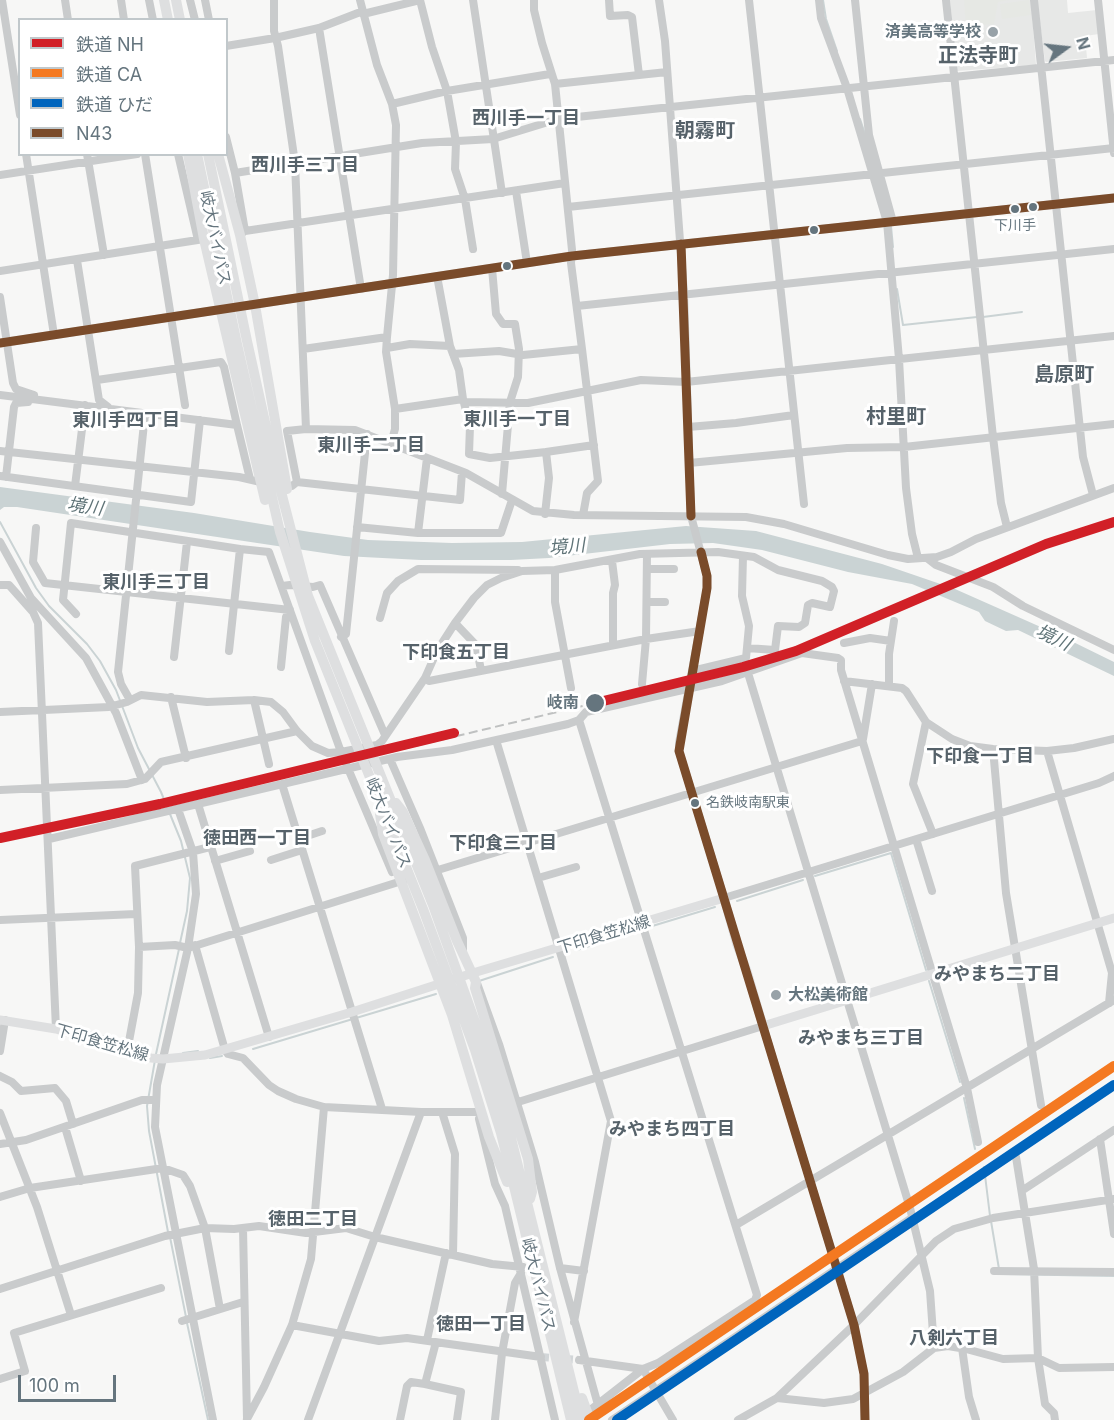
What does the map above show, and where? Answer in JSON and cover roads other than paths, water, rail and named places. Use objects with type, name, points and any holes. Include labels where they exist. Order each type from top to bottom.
[{"type":"highway","points":[[164,0],[168,18]]},
{"type":"highway","points":[[176,0],[180,18]]},
{"type":"highway","points":[[188,156],[201,240],[263,476]]},
{"type":"highway","name":"岐大バイパス","points":[[197,156],[242,343]]},
{"type":"highway","name":"岐大バイパス","points":[[208,156],[263,476],[285,532],[304,596],[404,850],[455,992],[479,1048],[509,1130],[529,1205],[571,1417]]},
{"type":"highway","points":[[219,156],[243,233],[282,464],[294,520],[285,532]]},
{"type":"highway","points":[[381,791],[403,812],[404,850],[423,935],[452,1015],[489,1137],[507,1181],[518,1200]]},
{"type":"highway","points":[[404,850],[457,941],[475,978],[475,988],[528,1159],[532,1192],[529,1205]]},
{"type":"highway","name":"岐大バイパス","points":[[479,1048],[518,1200],[541,1273]]},
{"type":"highway","points":[[541,1273],[554,1287],[571,1417],[590,1420]]},
{"type":"main road","points":[[3,342],[572,256],[1114,198]]},
{"type":"main road","points":[[724,898],[763,1026],[1114,918]]},
{"type":"main road","name":"下印食笠松線","points":[[3,1020],[56,1029],[127,1052],[158,1059],[205,1055],[354,1017],[439,984],[475,978],[560,948],[724,898]]},
{"type":"street","points":[[2,0],[17,78]]},
{"type":"street","points":[[65,0],[68,18]]},
{"type":"street","points":[[121,0],[124,18]]},
{"type":"street","points":[[149,0],[153,18]]},
{"type":"street","points":[[190,0],[194,18]]},
{"type":"street","points":[[206,0],[209,18]]},
{"type":"street","points":[[274,0],[275,38],[295,163],[306,429]]},
{"type":"street","points":[[360,0],[377,65],[392,104],[396,126],[395,209],[387,338],[395,409],[395,429],[391,443]]},
{"type":"street","points":[[228,46],[319,28],[363,12],[420,0],[432,47],[447,91],[456,142],[456,169],[465,199],[473,249]]},
{"type":"street","points":[[473,0],[502,193]]},
{"type":"street","points":[[534,0],[534,10],[550,74],[555,84],[577,306],[598,481],[587,493],[583,515]]},
{"type":"street","points":[[609,0],[610,16],[628,15],[632,17],[639,75]]},
{"type":"street","points":[[659,0],[681,244],[691,520],[706,567],[707,588],[680,751],[724,898],[1114,776]]},
{"type":"street","points":[[749,0],[804,504]]},
{"type":"street","points":[[819,0],[822,18],[877,173]]},
{"type":"street","points":[[855,0],[869,135],[890,222],[891,273],[912,534],[922,558],[993,587],[1023,606],[1114,650]]},
{"type":"street","points":[[946,0],[983,351],[1001,503],[1007,527]]},
{"type":"street","points":[[1034,0],[1079,428],[1086,474],[1093,495]]},
{"type":"street","points":[[1098,0],[1114,153]]},
{"type":"street","points":[[319,28],[361,289]]},
{"type":"street","points":[[235,173],[422,143],[493,139],[558,119],[1114,60]]},
{"type":"street","points":[[555,84],[667,72]]},
{"type":"street","points":[[392,104],[447,91],[550,74]]},
{"type":"street","points":[[228,145],[235,173],[243,233],[565,183]]},
{"type":"street","points":[[568,207],[1114,148]]},
{"type":"street","points":[[26,156],[54,335]]},
{"type":"street","points":[[0,175],[87,158],[112,156]]},
{"type":"street","points":[[145,156],[185,405]]},
{"type":"street","points":[[0,271],[201,240],[179,156]]},
{"type":"street","points":[[87,158],[104,255]]},
{"type":"street","points":[[516,191],[527,263]]},
{"type":"street","points":[[577,306],[1114,249]]},
{"type":"street","points":[[77,260],[99,400],[109,408]]},
{"type":"street","points":[[492,268],[496,314],[503,324],[514,324],[519,354],[518,377],[510,402],[502,494]]},
{"type":"street","points":[[437,276],[450,346],[459,370],[463,401],[470,426],[469,454],[490,458],[505,457],[594,445]]},
{"type":"street","points":[[0,297],[3,342],[13,382],[16,388],[37,399]]},
{"type":"street","points":[[395,409],[463,401],[528,403],[641,380],[686,382],[1114,336]]},
{"type":"street","points":[[303,349],[387,338]]},
{"type":"street","points":[[387,348],[410,344],[450,346]]},
{"type":"street","points":[[453,354],[499,351],[523,355],[582,349]]},
{"type":"street","points":[[97,380],[221,362],[224,366],[237,425],[263,476]]},
{"type":"street","points":[[0,395],[237,425]]},
{"type":"street","points":[[37,399],[16,404],[14,407],[4,452],[3,476],[190,502],[200,420]]},
{"type":"street","points":[[75,486],[85,405]]},
{"type":"street","points":[[129,701],[118,672],[145,414]]},
{"type":"street","points":[[688,427],[794,415]]},
{"type":"street","points":[[689,463],[847,448],[904,447],[1114,424]]},
{"type":"street","points":[[297,482],[286,431],[355,430],[462,472],[533,511],[546,514],[691,520],[725,516],[765,520],[908,559],[951,552],[976,539],[1114,488]]},
{"type":"street","points":[[341,637],[346,634],[367,434]]},
{"type":"street","points":[[4,452],[139,467],[263,476]]},
{"type":"street","points":[[546,452],[549,478],[546,514]]},
{"type":"street","points":[[418,533],[427,458]]},
{"type":"street","points":[[263,476],[257,483],[292,486],[297,482],[460,500],[462,472]]},
{"type":"street","points":[[357,530],[501,533],[512,500]]},
{"type":"street","points":[[76,614],[63,600],[71,523],[132,531],[187,542],[269,552],[341,752],[426,952],[429,954]]},
{"type":"street","points":[[36,528],[33,562],[45,583],[290,610]]},
{"type":"street","points":[[0,542],[31,598],[86,658],[114,706],[143,779]]},
{"type":"street","points":[[174,657],[187,542]]},
{"type":"street","points":[[229,651],[240,549]]},
{"type":"street","points":[[380,618],[387,593],[398,581],[418,569],[555,570],[647,554],[700,550],[754,557],[778,570],[822,581],[832,587],[834,591],[830,608],[812,603],[808,605],[805,623],[799,627],[778,626],[775,651],[747,648]]},
{"type":"street","points":[[642,684],[646,639],[647,554]]},
{"type":"street","points":[[692,671],[746,658],[749,626],[742,596],[743,556]]},
{"type":"street","points":[[612,561],[615,585],[613,645]]},
{"type":"street","points":[[647,569],[674,569]]},
{"type":"street","points":[[555,570],[555,602],[571,688]]},
{"type":"street","points":[[0,712],[114,706],[141,695],[207,702],[254,700],[271,702],[283,712],[312,746],[328,753],[377,745],[425,678],[437,651],[455,622],[474,598],[487,585],[522,571]]},
{"type":"street","points":[[0,585],[9,585],[33,612],[38,624],[56,1029]]},
{"type":"street","points":[[282,586],[313,587],[320,585],[385,735]]},
{"type":"street","points":[[647,602],[665,602]]},
{"type":"street","points":[[281,668],[286,617],[290,610]]},
{"type":"street","points":[[889,686],[889,654],[894,621]]},
{"type":"street","points":[[455,622],[476,645],[481,670]]},
{"type":"street","points":[[425,678],[429,681],[613,645],[700,631]]},
{"type":"street","points":[[844,643],[870,638],[891,641]]},
{"type":"street","points":[[49,839],[348,768],[452,750],[579,720],[586,712],[748,673],[802,653],[841,660],[844,681],[967,1088],[978,1142]]},
{"type":"street","points":[[748,673],[913,1217],[930,1291],[934,1348]]},
{"type":"street","points":[[844,681],[902,688],[927,722],[952,739],[970,746],[1047,751],[1074,748],[1114,739]]},
{"type":"street","points":[[139,947],[175,945],[189,947],[862,741],[865,735],[872,684]]},
{"type":"street","points":[[171,697],[186,758]]},
{"type":"street","points":[[254,700],[268,764]]},
{"type":"street","points":[[452,1015],[451,1024],[478,1112],[495,1184],[505,1206],[542,1357],[571,1417],[598,1405],[643,1369],[658,1364],[755,1300],[757,1295],[579,720]]},
{"type":"street","points":[[927,722],[913,784],[933,834]]},
{"type":"street","points":[[0,790],[127,784],[143,779],[161,762],[297,731]]},
{"type":"street","points":[[496,740],[611,1121],[574,1322]]},
{"type":"street","points":[[993,749],[1006,893],[1041,1105]]},
{"type":"street","points":[[736,1225],[1112,1001],[1112,973],[1047,751]]},
{"type":"street","points":[[390,759],[463,938],[463,952]]},
{"type":"street","points":[[282,784],[382,1109]]},
{"type":"street","points":[[198,804],[269,1037]]},
{"type":"street","points":[[176,809],[191,853],[196,894],[189,947],[158,1059],[151,1100],[158,1169],[176,1233],[213,1420]]},
{"type":"street","points":[[298,839],[322,831]]},
{"type":"street","points":[[916,839],[932,891]]},
{"type":"street","points":[[127,1052],[136,1012],[139,947],[135,866],[210,847]]},
{"type":"street","points":[[271,860],[302,850]]},
{"type":"street","points":[[215,861],[250,851]]},
{"type":"street","points":[[538,878],[576,867]]},
{"type":"street","points":[[0,920],[136,914]]},
{"type":"street","points":[[189,947],[225,1050],[228,1054],[243,1058],[269,1085],[278,1091],[324,1107],[421,1112],[478,1112]]},
{"type":"street","points":[[475,978],[480,986],[518,1102],[535,1162],[582,1360],[598,1405]]},
{"type":"street","points":[[0,1051],[3,1020]]},
{"type":"street","points":[[518,1102],[763,1026],[854,1325],[863,1363],[865,1420]]},
{"type":"street","points":[[0,1076],[12,1082],[21,1091],[55,1088],[66,1101],[81,1181]]},
{"type":"street","points":[[0,1144],[12,1143],[151,1100]]},
{"type":"street","points":[[247,1420],[292,1325],[311,1259],[324,1107]]},
{"type":"street","points":[[308,1420],[421,1112]]},
{"type":"street","points":[[425,1384],[449,1254],[456,1154],[442,1112]]},
{"type":"street","points":[[0,1113],[30,1188],[71,1315]]},
{"type":"street","points":[[1023,1190],[1114,1130]]},
{"type":"street","points":[[1100,1139],[1111,1200],[1114,1234]]},
{"type":"street","points":[[1016,1157],[1023,1190],[1034,1272],[1038,1358],[1045,1404],[1054,1413],[1055,1420]]},
{"type":"street","points":[[0,1197],[30,1188],[158,1169],[183,1175],[190,1186],[205,1227],[220,1310]]},
{"type":"street","points":[[738,1420],[777,1398],[854,1325],[936,1241],[954,1229],[993,1218],[1111,1200]]},
{"type":"street","points":[[612,1420],[913,1217]]},
{"type":"street","points":[[0,1289],[165,1236],[205,1227],[234,1229],[259,1226],[306,1233],[346,1228],[375,1237],[521,1269]]},
{"type":"street","points":[[243,1228],[247,1420]]},
{"type":"street","points":[[560,1268],[584,1271]]},
{"type":"street","points":[[495,1420],[502,1353],[515,1283],[521,1269]]},
{"type":"street","points":[[994,1271],[1114,1272]]},
{"type":"street","points":[[0,1379],[25,1371],[14,1333],[161,1288]]},
{"type":"street","points":[[182,1321],[243,1302]]},
{"type":"street","points":[[292,1325],[379,1341],[407,1338],[542,1357]]},
{"type":"street","points":[[777,1398],[824,1403],[844,1401],[864,1395],[903,1372],[934,1348],[948,1346],[1003,1359],[1038,1358],[1059,1368],[1114,1367]]},
{"type":"street","points":[[962,1348],[969,1396],[976,1420]]},
{"type":"street","points":[[582,1360],[643,1369],[673,1420]]},
{"type":"street","points":[[400,1420],[407,1386],[411,1382],[461,1392],[457,1420]]},
{"type":"water","name":"境川","points":[[0,487],[194,513],[368,540],[452,543],[522,542],[686,526],[756,531],[882,564],[955,589],[1114,662],[1114,676],[1018,630],[1006,631],[985,621],[979,612],[912,584],[848,572],[762,550],[713,543],[670,544],[549,558],[511,560],[421,560],[344,556],[17,507],[4,507],[0,510]]},
{"type":"waterway","points":[[823,0],[826,19],[837,51]]},
{"type":"waterway","points":[[860,119],[866,137]]},
{"type":"waterway","points":[[891,226],[893,247]]},
{"type":"waterway","points":[[897,289],[903,325],[977,317]]},
{"type":"waterway","points":[[983,317],[1022,312]]},
{"type":"waterway","points":[[0,522],[36,588],[49,606],[87,644],[100,661],[116,690],[138,748],[161,792],[181,841],[190,878],[187,911],[180,943]]},
{"type":"waterway","points":[[815,876],[891,853],[926,970]]},
{"type":"waterway","points":[[737,901],[803,880]]},
{"type":"waterway","points":[[649,927],[715,907]]},
{"type":"waterway","points":[[577,950],[633,932]]},
{"type":"waterway","points":[[156,1054],[179,949]]},
{"type":"waterway","points":[[479,981],[553,957]]},
{"type":"waterway","points":[[929,981],[960,1082]]},
{"type":"waterway","points":[[253,1049],[436,994]]},
{"type":"waterway","points":[[76,1028],[125,1043]]},
{"type":"waterway","points":[[131,1044],[148,1049]]},
{"type":"waterway","points":[[183,1053],[198,1051]]},
{"type":"waterway","points":[[210,1058],[222,1056]]},
{"type":"waterway","points":[[155,1060],[147,1106],[149,1131],[168,1232]]},
{"type":"waterway","points":[[964,1098],[975,1149]]},
{"type":"waterway","points":[[984,1167],[990,1216]]},
{"type":"waterway","points":[[991,1221],[999,1269]]},
{"type":"waterway","points":[[170,1237],[186,1317]]},
{"type":"waterway","points":[[1000,1274],[1114,1276]]},
{"type":"waterway","points":[[187,1323],[208,1420]]},
{"type":"tunnel","points":[[541,1357],[579,1360]]},
{"type":"railway","points":[[585,702],[644,688]]},
{"type":"railway","points":[[390,752],[595,703]]},
{"type":"rail line","name":"NH","points":[[595,703],[743,667],[796,651],[1046,544],[1114,522]]},
{"type":"rail line","name":"NH","points":[[0,838],[160,804],[454,733]]},
{"type":"rail line","name":"CA","points":[[589,1420],[1114,1066]]},
{"type":"rail line","name":"ひだ","points":[[617,1420],[1114,1085]]},
{"type":"place","name":"済美高等学校","points":[[993,32]]},
{"type":"place","name":"下川手","points":[[1015,209]]},
{"type":"place","name":"岐南","points":[[595,703]]},
{"type":"place","name":"名鉄岐南駅東","points":[[695,803]]},
{"type":"place","name":"大松美術館","points":[[776,995]]},
{"type":"district","name":"正法寺町","points":[[978,56]]},
{"type":"district","name":"西川手一丁目","points":[[526,119]]},
{"type":"district","name":"朝霧町","points":[[705,131]]},
{"type":"district","name":"西川手三丁目","points":[[305,166]]},
{"type":"district","name":"島原町","points":[[1064,375]]},
{"type":"district","name":"村里町","points":[[896,417]]},
{"type":"district","name":"東川手一丁目","points":[[517,420]]},
{"type":"district","name":"東川手四丁目","points":[[126,421]]},
{"type":"district","name":"東川手二丁目","points":[[371,446]]},
{"type":"district","name":"東川手三丁目","points":[[156,583]]},
{"type":"district","name":"下印食五丁目","points":[[456,653]]},
{"type":"district","name":"下印食一丁目","points":[[980,757]]},
{"type":"district","name":"徳田西一丁目","points":[[257,839]]},
{"type":"district","name":"下印食三丁目","points":[[503,844]]},
{"type":"district","name":"みやまち二丁目","points":[[997,975]]},
{"type":"district","name":"みやまち三丁目","points":[[861,1039]]},
{"type":"district","name":"みやまち四丁目","points":[[672,1130]]},
{"type":"district","name":"徳田二丁目","points":[[313,1220]]},
{"type":"district","name":"徳田一丁目","points":[[481,1325]]},
{"type":"district","name":"八剣六丁目","points":[[954,1339]]}]
